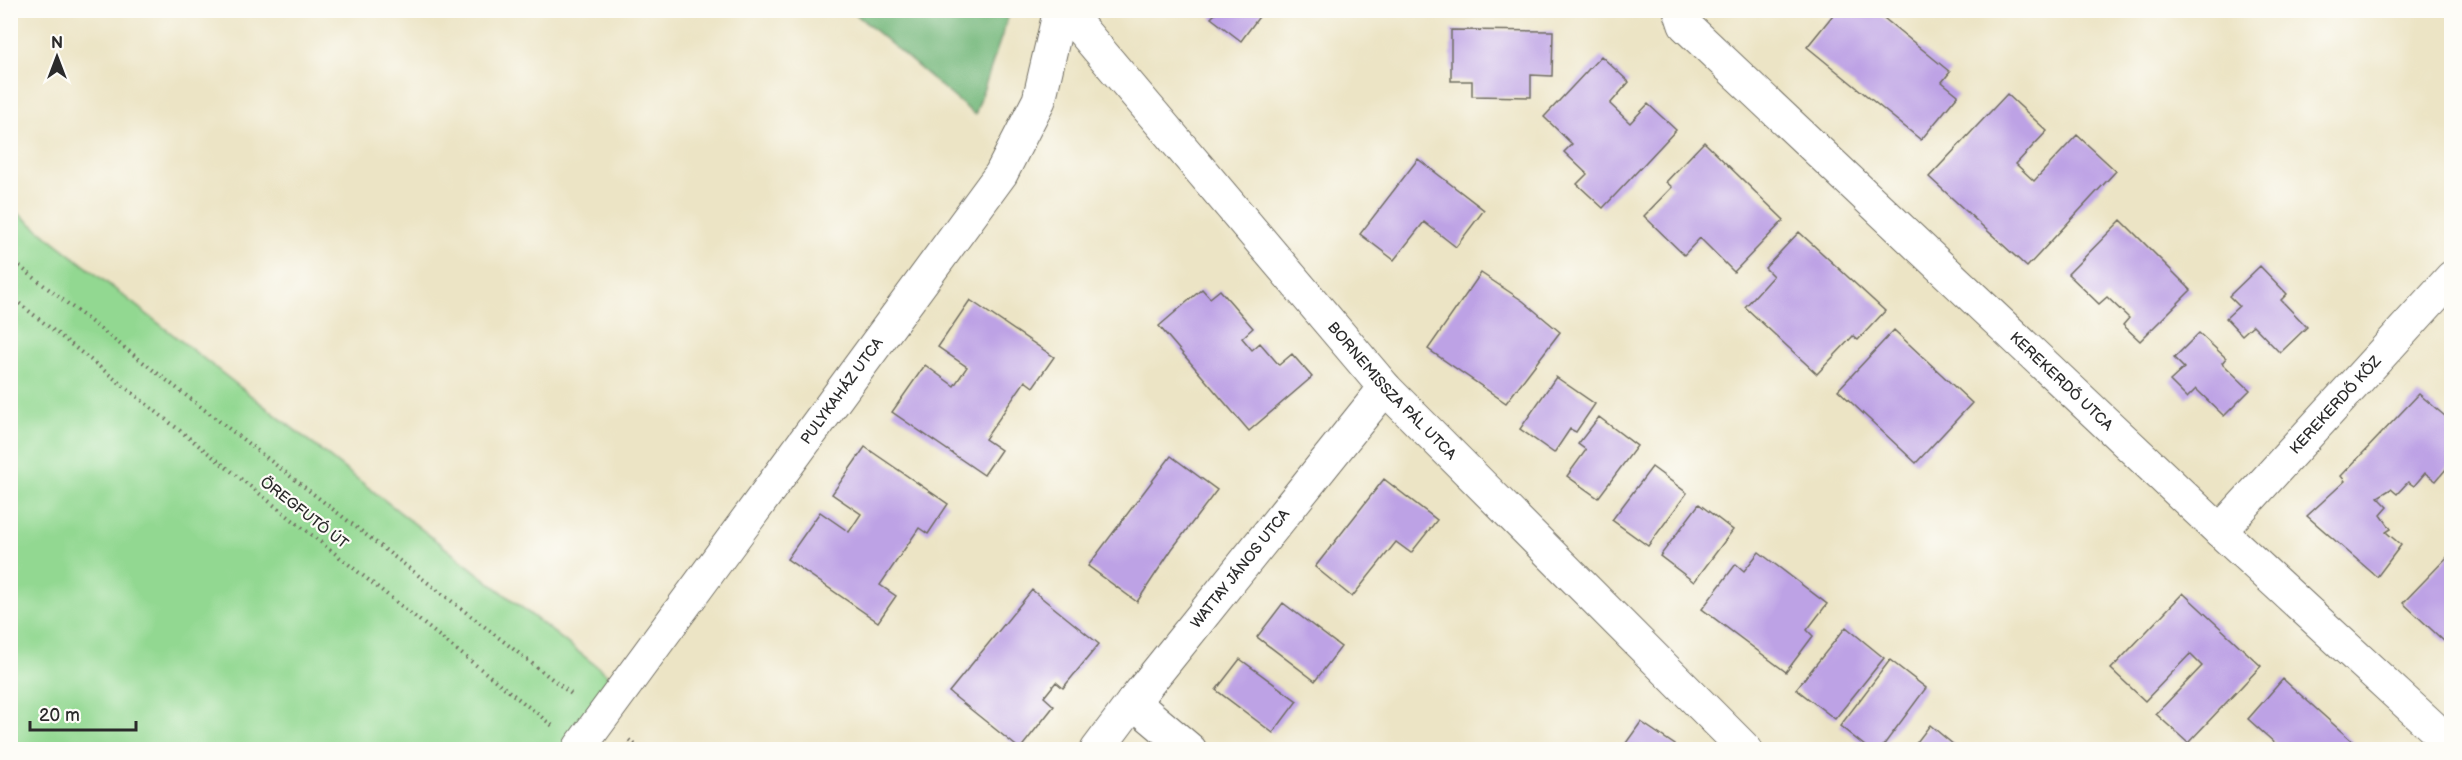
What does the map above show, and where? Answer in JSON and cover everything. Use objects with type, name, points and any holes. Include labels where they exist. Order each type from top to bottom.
[{"type":"street","name":"BORNEMISSZA PÁL UTCA","points":[[1062,10],[1386,388],[1746,750]]},
{"type":"street","name":"PULYKAHÁZ UTCA","points":[[580,747],[1001,174],[1039,100],[1062,10]]},
{"type":"street","name":"KEREKERDŐ UTCA","points":[[1680,10],[1686,25],[1694,33],[2220,531],[2451,745]]},
{"type":"street","name":"KEREKERDŐ KÖZ","points":[[2220,531],[2451,277]]},
{"type":"street","name":"WATTAY JÁNOS UTCA","points":[[1097,750],[1133,702],[1386,388]]},
{"type":"street","points":[[1133,702],[1190,750]]},
{"type":"path","points":[[10,259],[642,750]]},
{"type":"path","name":"ÖREGFUTÓ ÚT","points":[[10,296],[580,747]]},
{"type":"green space","points":[[852,11],[1010,11],[975,115]]},
{"type":"green space","points":[[10,207],[618,683],[567,749],[11,749]]},
{"type":"building","points":[[1219,10],[1264,10],[1241,41],[1211,18]]},
{"type":"building","points":[[1837,10],[1874,10],[1950,72],[1942,82],[1958,95],[1921,140],[1807,47]]},
{"type":"building","points":[[1451,30],[1553,31],[1552,76],[1531,75],[1531,97],[1472,96],[1472,81],[1451,81]]},
{"type":"building","points":[[1601,56],[1629,82],[1610,104],[1630,123],[1648,104],[1676,130],[1603,208],[1577,184],[1587,174],[1564,152],[1572,144],[1544,117]]},
{"type":"building","points":[[2007,94],[2047,131],[2016,164],[2034,181],[2077,135],[2116,171],[2027,267],[1929,177]]},
{"type":"building","points":[[1704,142],[1784,220],[1734,272],[1700,238],[1684,255],[1644,216],[1672,187],[1666,182]]},
{"type":"building","points":[[1418,159],[1484,210],[1456,247],[1424,222],[1394,260],[1360,234]]},
{"type":"building","points":[[2121,220],[2191,290],[2140,341],[2123,325],[2129,318],[2107,297],[2099,304],[2068,274]]},
{"type":"building","points":[[1799,232],[1885,311],[1858,340],[1853,336],[1817,374],[1745,307],[1773,276],[1765,268]]},
{"type":"building","points":[[2260,266],[2287,294],[2281,300],[2307,327],[2280,353],[2253,325],[2242,335],[2226,318],[2239,306],[2229,296]]},
{"type":"building","points":[[1481,273],[1523,301],[1560,332],[1506,403],[1428,349]]},
{"type":"building","points":[[1202,289],[1210,298],[1220,290],[1253,328],[1242,338],[1252,350],[1260,343],[1279,365],[1292,354],[1312,377],[1249,431],[1159,326]]},
{"type":"building","points":[[970,300],[1054,357],[1033,387],[1025,381],[985,439],[1001,450],[984,475],[892,412],[925,365],[954,386],[967,367],[938,347]]},
{"type":"building","points":[[1894,330],[1972,403],[1916,463],[1838,390]]},
{"type":"building","points":[[2199,333],[2226,358],[2222,363],[2250,390],[2224,416],[2196,389],[2187,398],[2170,381],[2184,368],[2174,358]]},
{"type":"building","points":[[1556,377],[1595,404],[1576,432],[1570,429],[1554,453],[1520,429]]},
{"type":"building","points":[[2419,394],[2452,422],[2452,462],[2436,481],[2425,473],[2414,486],[2408,482],[2397,494],[2391,489],[2378,497],[2388,507],[2381,515],[2391,529],[2386,532],[2401,545],[2377,577],[2307,516],[2345,481],[2341,476]]},
{"type":"building","points":[[1599,417],[1637,446],[1598,498],[1567,476],[1586,450],[1578,444]]},
{"type":"building","points":[[865,447],[948,504],[928,534],[919,528],[880,585],[896,596],[878,622],[787,559],[820,512],[849,532],[861,514],[832,494]]},
{"type":"building","points":[[1171,456],[1217,490],[1172,549],[1137,602],[1088,566]]},
{"type":"building","points":[[1652,467],[1687,493],[1648,546],[1612,520]]},
{"type":"building","points":[[1384,479],[1437,520],[1411,553],[1396,542],[1352,597],[1315,567]]},
{"type":"building","points":[[1699,504],[1733,530],[1694,582],[1660,556]]},
{"type":"building","points":[[1759,552],[1827,604],[1807,630],[1813,636],[1786,672],[1702,609],[1736,564],[1744,571]]},
{"type":"building","points":[[2452,552],[2452,637],[2446,643],[2403,603]]},
{"type":"building","points":[[1032,590],[1099,644],[1063,688],[1056,682],[1044,697],[1054,706],[1020,749],[949,692]]},
{"type":"building","points":[[2183,593],[2261,666],[2188,743],[2156,714],[2202,666],[2190,654],[2145,701],[2111,669]]},
{"type":"building","points":[[1283,603],[1341,647],[1315,681],[1257,637]]},
{"type":"building","points":[[1846,627],[1884,658],[1835,719],[1796,689]]},
{"type":"building","points":[[1240,659],[1297,701],[1273,733],[1216,690]]},
{"type":"building","points":[[1890,660],[1926,688],[1880,750],[1870,750],[1840,726]]},
{"type":"building","points":[[2283,679],[2362,750],[2271,750],[2276,744],[2248,719]]},
{"type":"building","points":[[1641,722],[1678,747],[1676,750],[1621,750]]},
{"type":"building","points":[[1930,725],[1960,750],[1911,750]]}]
